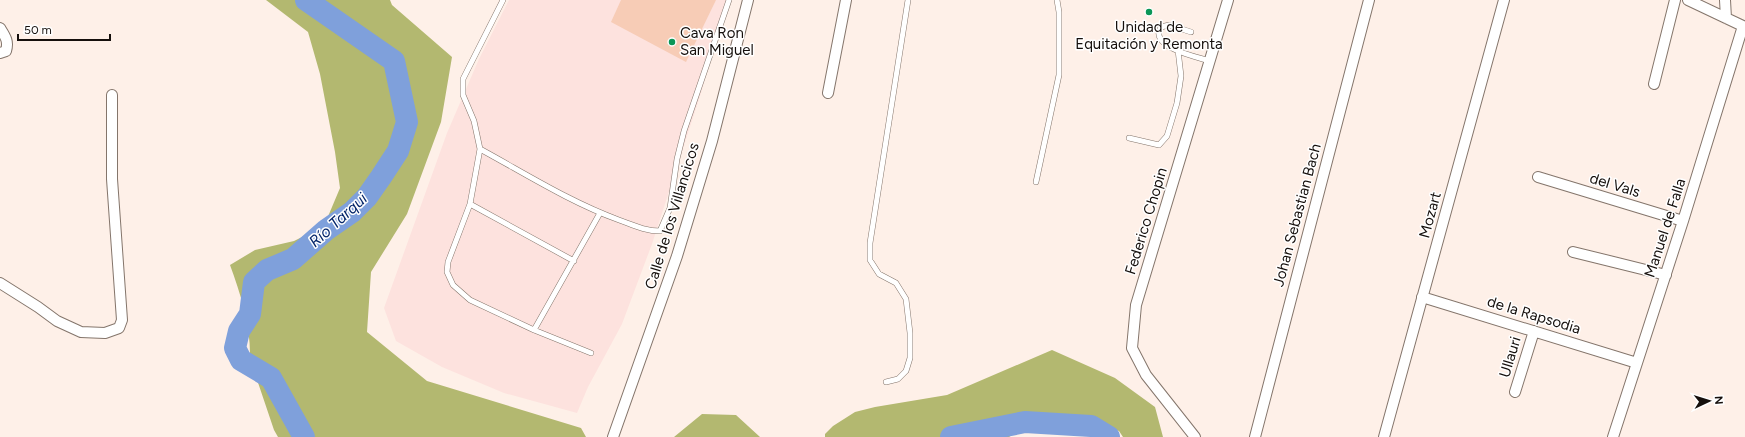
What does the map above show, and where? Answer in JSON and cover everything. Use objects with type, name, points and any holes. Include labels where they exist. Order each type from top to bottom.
[{"type":"street","name":"Calle de los Villancicos","points":[[613,437],[677,256],[712,141],[748,0]]},
{"type":"street","points":[[828,93],[846,0]]},
{"type":"street","name":"Federico Chopin","points":[[1195,437],[1146,374],[1132,348],[1136,305],[1228,0]]},
{"type":"street","name":"Johan Sebastian Bach","points":[[1255,437],[1369,0]]},
{"type":"street","name":"Mozart","points":[[1384,437],[1504,0]]},
{"type":"street","points":[[1654,84],[1675,0]]},
{"type":"street","points":[[1688,0],[1744,27]]},
{"type":"street","points":[[1725,0],[1726,18]]},
{"type":"street","name":"Manuel de Falla","points":[[1613,437],[1744,27]]},
{"type":"street","points":[[0,28],[7,38],[8,46],[6,51],[0,53]]},
{"type":"street","points":[[0,283],[57,321],[81,332],[105,333],[119,328],[122,320],[112,179],[112,95]]},
{"type":"street","name":"del Vals","points":[[1538,177],[1683,221]]},
{"type":"street","points":[[1573,252],[1666,275]]},
{"type":"street","name":"de la Rapsodia","points":[[1422,297],[1637,363]]},
{"type":"street","name":"Ullauri","points":[[1515,392],[1534,331]]},
{"type":"lane","points":[[503,0],[463,79],[463,95],[474,121],[480,149],[470,204],[448,262],[447,272],[453,286],[470,300],[534,330],[591,353]]},
{"type":"lane","points":[[480,149],[564,196],[600,213],[648,231],[660,230],[670,208],[677,159],[684,131],[729,0]]},
{"type":"lane","points":[[886,382],[898,379],[906,371],[908,365],[910,333],[906,299],[896,283],[879,274],[870,260],[870,243],[908,0]]},
{"type":"lane","points":[[1036,182],[1059,75],[1059,12],[1057,0]]},
{"type":"lane","points":[[1191,32],[1169,25],[1161,27],[1158,32],[1159,38],[1165,45],[1210,61]]},
{"type":"lane","points":[[1128,138],[1158,145],[1167,136],[1177,103],[1181,76],[1178,50]]},
{"type":"lane","points":[[470,204],[574,262]]},
{"type":"lane","points":[[534,330],[574,262],[600,213]]},
{"type":"shaded area","points":[[509,0],[727,0],[701,93],[652,244],[622,324],[588,387],[577,413],[504,393],[442,367],[396,341],[384,308],[447,133],[479,59]]},
{"type":"green space","points":[[266,0],[390,0],[392,5],[452,57],[441,122],[407,214],[371,272],[367,332],[427,381],[581,428],[586,437],[278,437],[274,430],[250,359],[247,323],[238,288],[230,265],[255,250],[294,241],[324,226],[340,188],[335,152],[320,74],[308,32]]},
{"type":"green space","points":[[1052,350],[1115,378],[1155,407],[1163,437],[1123,437],[1119,431],[1083,419],[1036,418],[1009,437],[825,437],[825,434],[833,426],[855,412],[875,407],[947,395]]},
{"type":"green space","points":[[702,414],[736,415],[760,437],[674,437]]},
{"type":"building","name":"Cava Ron San Miguel","points":[[621,0],[716,0],[686,62],[611,22]]},
{"type":"waterway","name":"Río Tarqui","points":[[304,437],[271,378],[241,360],[235,348],[239,331],[250,314],[254,282],[267,270],[293,259],[326,230],[352,212],[367,197],[398,151],[407,122],[394,61],[306,0]]},
{"type":"waterway","points":[[951,437],[1025,422],[1091,426],[1109,437]]},
{"type":"place","name":"Unidad de Equitación y Remonta","points":[[1149,12]]},
{"type":"place","name":"Cava Ron San Miguel","points":[[672,42]]}]
